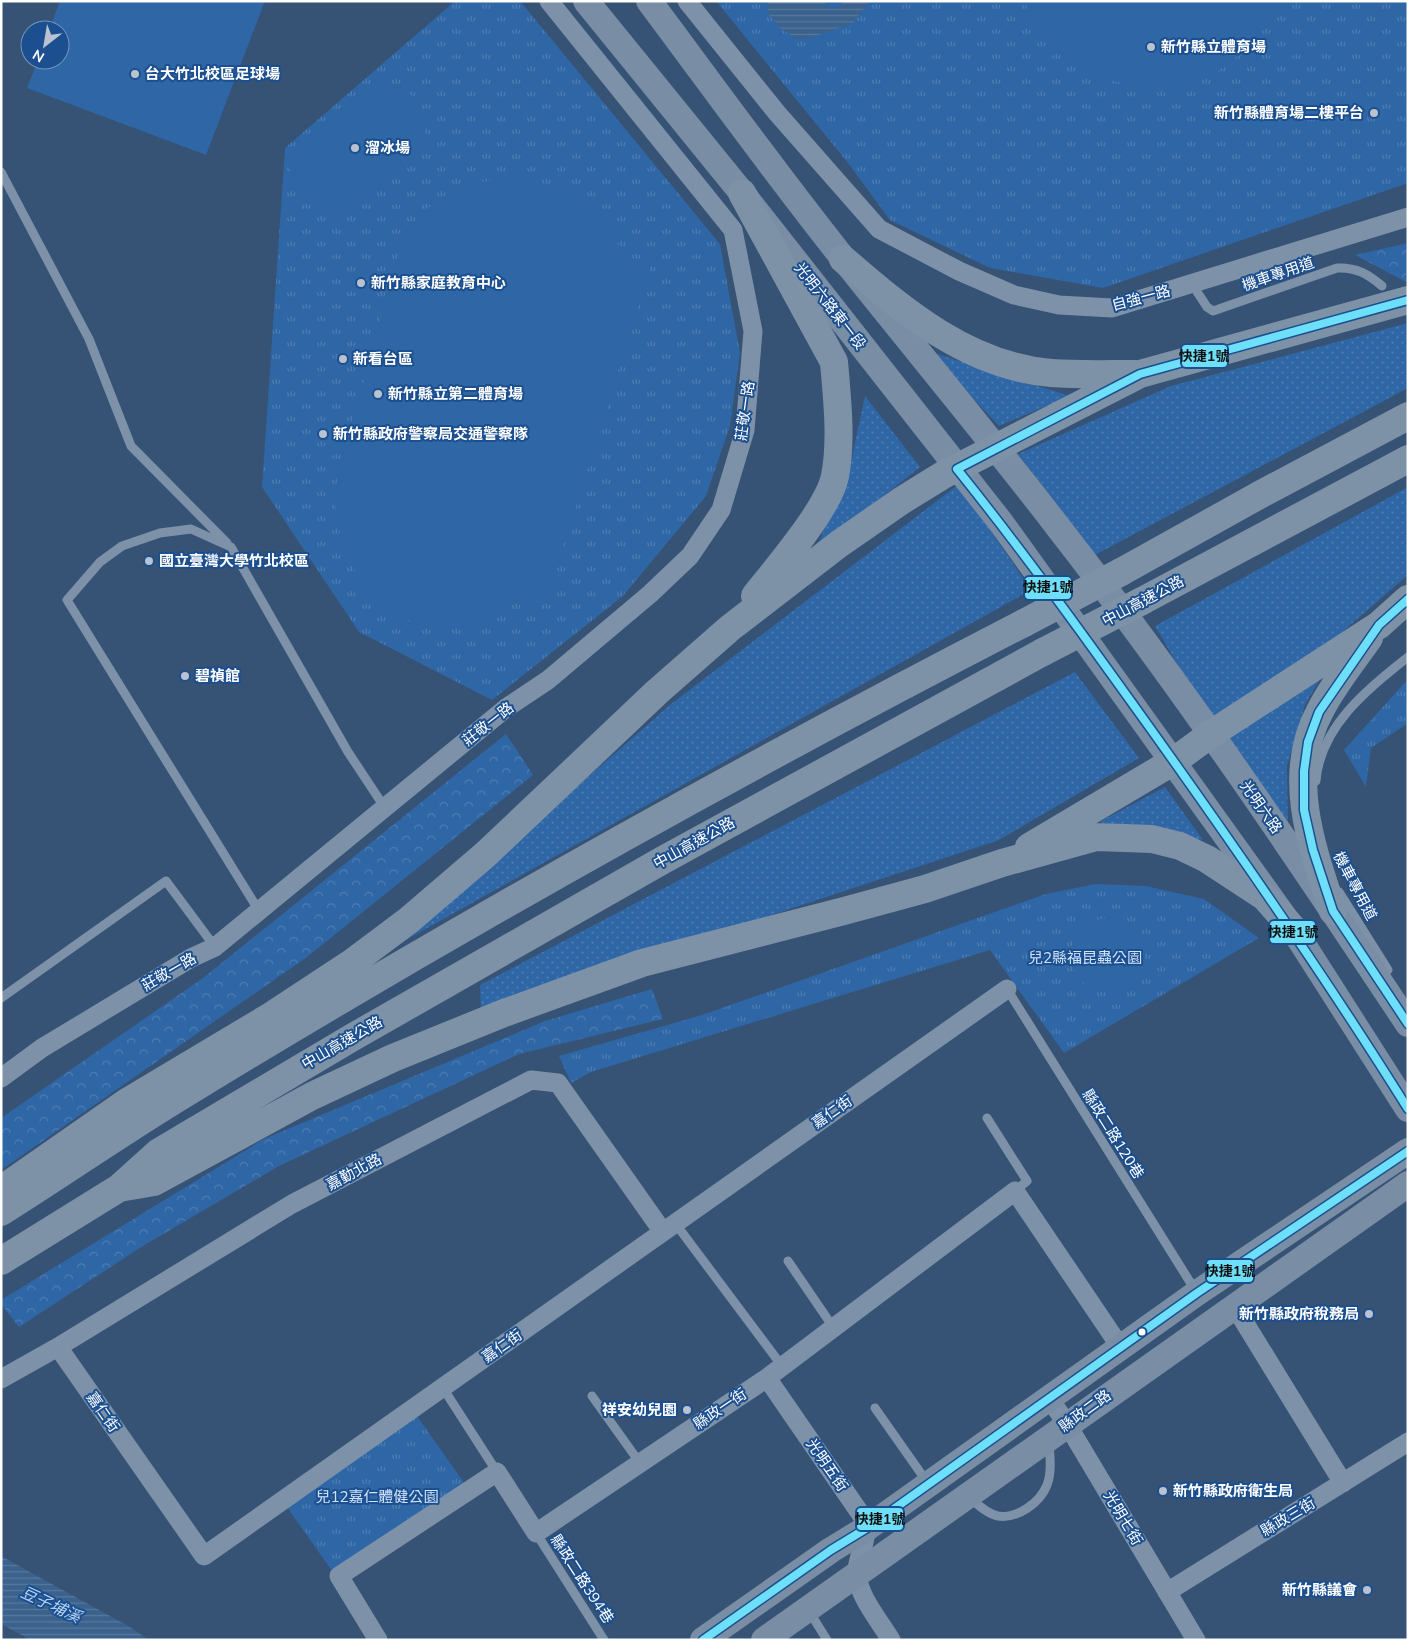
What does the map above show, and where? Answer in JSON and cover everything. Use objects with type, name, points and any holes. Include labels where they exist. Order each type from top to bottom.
[{"type":"highway","points":[[730,628],[818,513],[835,477],[837,439],[834,362],[742,193]]},
{"type":"highway","points":[[843,259],[917,321],[976,353],[1008,365],[1050,373],[1140,374]]},
{"type":"highway","points":[[1,1190],[127,1102],[304,995],[353,962],[409,920],[486,854],[657,692],[730,628],[839,544],[901,501],[996,448],[1140,374],[1408,300]]},
{"type":"highway","points":[[1,1212],[184,1094],[442,940],[835,721],[1024,623],[1115,583],[1263,493],[1408,416]]},
{"type":"highway","name":"中山高速公路","points":[[1,1261],[119,1188],[159,1152],[353,1037],[663,860],[1043,652],[1408,459]]},
{"type":"highway","points":[[1002,863],[1174,761],[1211,734],[1379,625],[1408,599]]},
{"type":"highway","points":[[1333,911],[1313,850],[1304,810],[1304,771],[1308,742],[1319,712],[1379,625]]},
{"type":"highway","points":[[119,1188],[154,1182],[312,1096],[393,1058],[504,1013],[642,963],[925,889],[1002,863],[1096,837],[1152,839],[1180,846],[1207,859],[1266,898],[1293,929]]},
{"type":"main road","name":"光明六路東一段","points":[[586,1],[742,193],[1002,524],[1174,761]]},
{"type":"main road","points":[[649,1],[843,259],[996,448],[1115,583]]},
{"type":"main road","name":"光明六路","points":[[1115,583],[1211,734],[1408,1024]]},
{"type":"main road","points":[[1174,761],[1293,929],[1408,1109]]},
{"type":"main road","name":"縣政二路","points":[[703,1640],[831,1550],[867,1528],[1197,1293],[1408,1151]]},
{"type":"main road","name":"縣政二路","points":[[764,1640],[857,1572],[1408,1184]]},
{"type":"street","name":"莊敬一路","points":[[1,1078],[42,1048],[190,958],[215,947],[506,708],[548,680],[650,594],[690,556],[721,510],[745,430],[753,331],[733,230],[549,1]]},
{"type":"street","name":"自強一路","points":[[687,1],[777,112],[879,230],[959,271],[1014,294],[1060,305],[1112,308],[1408,217]]},
{"type":"street","name":"嘉仁街","points":[[58,1347],[204,1556],[1007,988]]},
{"type":"street","name":"嘉勤北路","points":[[1,1379],[58,1347],[292,1204],[531,1080],[558,1083],[669,1228]]},
{"type":"street","name":"縣政一街","points":[[536,1533],[767,1378],[1015,1190]]},
{"type":"street","points":[[1015,1190],[1121,1348]]},
{"type":"street","points":[[1235,1306],[1343,1483]]},
{"type":"street","name":"光明五街","points":[[767,1378],[862,1516],[867,1528]]},
{"type":"street","name":"光明七街","points":[[1049,1398],[1058,1431],[1167,1592],[1196,1640]]},
{"type":"street","name":"縣政三街","points":[[1167,1592],[1408,1442]]},
{"type":"street","points":[[378,1640],[339,1576],[497,1472],[536,1533]]},
{"type":"street","points":[[867,1528],[857,1572],[860,1588],[891,1640]]},
{"type":"lane","points":[[1,172],[89,339],[131,446],[231,548],[348,752],[385,808]]},
{"type":"lane","name":"機車專用道","points":[[1192,284],[1207,307],[1213,311],[1337,268],[1351,268],[1371,276],[1382,286]]},
{"type":"lane","points":[[231,548],[191,529],[160,533],[122,546],[100,562],[67,600],[259,911]]},
{"type":"lane","name":"機車專用道","points":[[1392,977],[1344,901],[1327,867],[1318,845],[1314,796],[1316,777],[1326,742],[1347,711],[1381,678],[1408,657]]},
{"type":"lane","points":[[1,998],[166,881],[215,947]]},
{"type":"lane","name":"縣政二路120巷","points":[[1007,988],[1197,1293]]},
{"type":"lane","points":[[987,1118],[1027,1181],[1015,1190]]},
{"type":"lane","points":[[669,1228],[782,1366]]},
{"type":"lane","points":[[788,1261],[833,1327]]},
{"type":"lane","points":[[443,1388],[497,1472]]},
{"type":"lane","points":[[592,1396],[640,1463]]},
{"type":"lane","points":[[875,1408],[929,1484]]},
{"type":"lane","points":[[967,1495],[981,1507],[998,1516],[1017,1514],[1036,1502],[1047,1485],[1058,1431]]},
{"type":"lane","name":"縣政二路394巷","points":[[536,1533],[604,1640]]},
{"type":"lane","points":[[807,1609],[828,1640]]},
{"type":"green space","name":"台大竹北校區足球場","points":[[60,1],[265,1],[206,155],[27,88],[34,70],[70,70],[70,20],[53,20]]},
{"type":"green space","points":[[455,1],[520,1],[720,244],[740,353],[730,426],[706,496],[623,596],[492,700],[359,632],[262,487],[285,148]]},
{"type":"green space","points":[[716,1],[1408,1],[1408,183],[1103,288],[990,268],[890,220],[848,163]]},
{"type":"green space","name":"新竹縣立體育場","points":[[1025,1],[1287,1],[1251,43],[1219,70],[1194,83],[1160,87],[1141,86],[1105,79],[1076,66],[1045,37],[1032,19]]},
{"type":"green space","name":"溜冰場","points":[[377,86],[407,92],[417,101],[424,126],[424,136],[420,143],[400,162],[343,208],[332,210],[312,207],[292,180],[290,165],[295,148],[367,89]]},
{"type":"green space","points":[[513,178],[563,187],[604,218],[625,257],[652,262],[546,602],[523,596],[472,626],[434,630],[392,614],[365,589],[342,548],[334,493],[400,246],[422,212],[464,184]]},
{"type":"green space","points":[[1408,243],[1408,281],[1406,282],[1355,255]]},
{"type":"green space","points":[[1408,323],[1408,388],[1095,555],[1018,454],[1171,386]]},
{"type":"green space","points":[[928,351],[1070,396],[999,426]]},
{"type":"green space","points":[[865,396],[920,467],[816,550],[852,457]]},
{"type":"green space","points":[[959,484],[1031,590],[397,945],[671,704]]},
{"type":"green space","points":[[1408,487],[1408,575],[1341,633],[1214,727],[1155,626]]},
{"type":"green space","points":[[1327,667],[1305,705],[1287,766],[1288,830],[1226,736]]},
{"type":"green space","points":[[1075,672],[1139,758],[999,840],[481,1011],[480,985]]},
{"type":"green space","points":[[1408,679],[1408,723],[1371,748],[1366,787],[1344,750]]},
{"type":"green space","points":[[506,734],[533,775],[307,957],[1,1170],[1,1118],[203,978]]},
{"type":"green space","points":[[1165,787],[1203,840],[1099,822]]},
{"type":"green space","name":"兒2縣福昆蟲公園","points":[[1095,884],[1146,886],[1204,899],[1259,938],[1064,1053],[990,950],[591,1072],[571,1083],[559,1056],[702,1015],[1046,894]]},
{"type":"green space","points":[[1108,918],[1122,921],[1134,929],[1142,941],[1145,955],[1142,969],[1134,981],[1122,989],[1108,992],[1094,989],[1082,981],[1074,969],[1071,955],[1074,941],[1082,929],[1094,921]]},
{"type":"green space","points":[[652,989],[663,1019],[519,1054],[279,1166],[143,1246],[19,1327],[1,1304],[1,1300],[264,1139],[545,1021]]},
{"type":"green space","name":"兒12嘉仁體健公園","points":[[417,1416],[467,1487],[337,1578],[287,1507]]},
{"type":"water","points":[[768,1],[824,1],[831,8],[837,8],[844,1],[870,1],[853,23],[807,39],[796,38],[781,29],[768,13]]},
{"type":"water","name":"豆子埔溪","points":[[1,1556],[130,1627],[149,1640],[31,1640],[1,1624]]},
{"type":"transit line","name":"快捷1號","points":[[1408,300],[1140,374],[957,469],[1053,594],[1213,816],[1312,961],[1408,1109]]},
{"type":"transit line","name":"快捷1號","points":[[1408,599],[1379,625],[1319,712],[1308,742],[1304,771],[1304,810],[1313,850],[1333,911],[1408,1024]]},
{"type":"transit line","name":"快捷1號","points":[[703,1640],[831,1550],[867,1528],[1197,1293],[1408,1151]]},
{"type":"place","name":"新竹縣立體育場","points":[[1151,47]]},
{"type":"place","name":"台大竹北校區足球場","points":[[135,74]]},
{"type":"place","name":"新竹縣體育場二樓平台","points":[[1374,113]]},
{"type":"place","name":"溜冰場","points":[[355,148]]},
{"type":"place","name":"新竹縣家庭教育中心","points":[[361,283]]},
{"type":"place","name":"新看台區","points":[[343,359]]},
{"type":"place","name":"新竹縣立第二體育場","points":[[378,394]]},
{"type":"place","name":"新竹縣政府警察局交通警察隊","points":[[323,434]]},
{"type":"place","name":"國立臺灣大學竹北校區","points":[[149,561]]},
{"type":"place","name":"碧禎館","points":[[185,676]]},
{"type":"place","name":"新竹縣政府稅務局","points":[[1369,1314]]},
{"type":"place","name":"祥安幼兒園","points":[[687,1410]]},
{"type":"place","name":"新竹縣政府衛生局","points":[[1163,1491]]},
{"type":"place","name":"新竹縣議會","points":[[1367,1590]]}]
